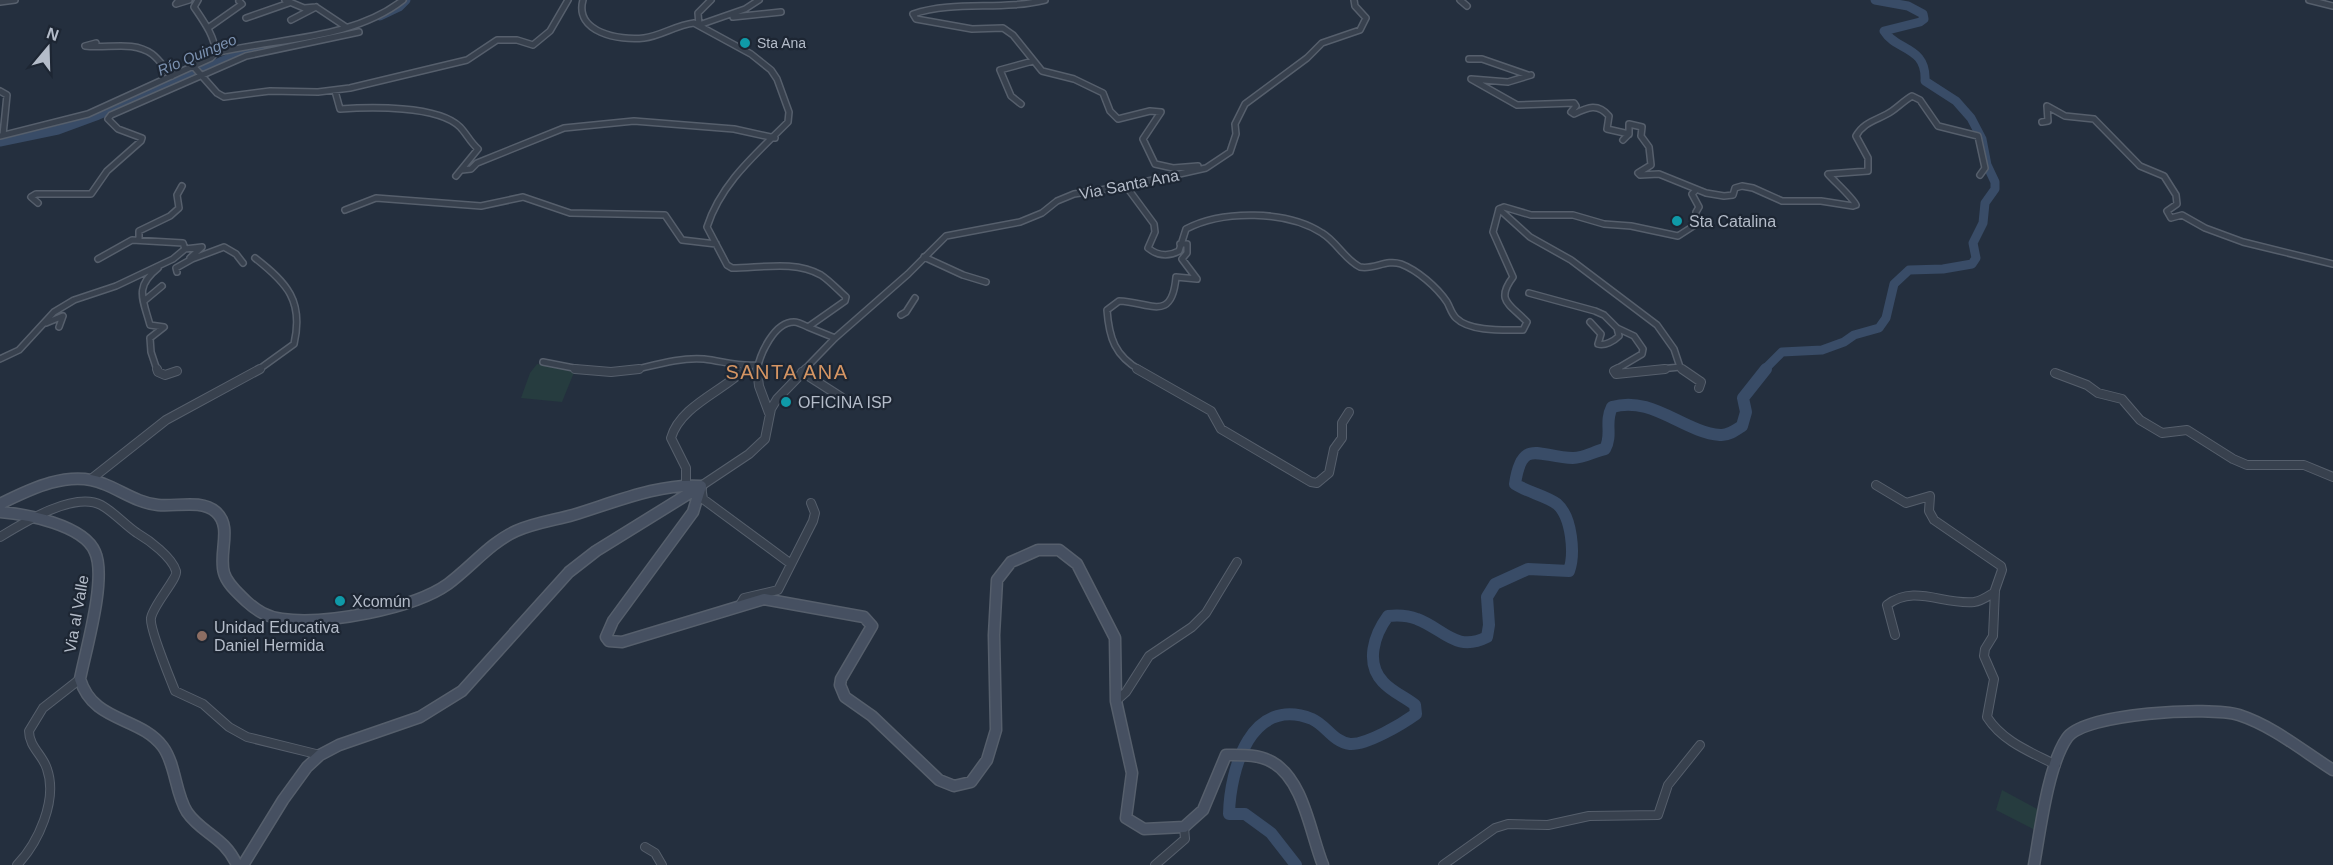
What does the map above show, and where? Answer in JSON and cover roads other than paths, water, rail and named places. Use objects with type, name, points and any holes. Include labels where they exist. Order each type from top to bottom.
[{"type":"street","points":[[0,2],[15,0]]},
{"type":"street","points":[[178,0],[176,4],[189,0]]},
{"type":"street","points":[[198,0],[194,7],[208,28],[216,46],[216,53]]},
{"type":"street","points":[[2,135],[88,114],[195,68],[216,53],[348,26],[392,10],[403,0]]},
{"type":"street","points":[[195,68],[217,93],[224,97],[270,91],[300,93],[335,91],[466,60],[497,40],[517,40],[533,45],[545,38],[555,25],[568,0]]},
{"type":"street","points":[[583,0],[580,7],[583,21],[588,26],[609,34],[641,38],[687,23],[699,25],[707,32],[764,63],[777,79],[790,117],[775,138],[736,174],[712,211],[707,227],[727,265],[732,268],[771,265],[809,270],[818,273],[846,297],[844,301],[808,327]]},
{"type":"street","points":[[699,25],[698,13],[711,0]]},
{"type":"street","points":[[699,25],[715,17],[736,14],[759,0]]},
{"type":"street","points":[[1045,0],[1032,5],[995,3],[940,5],[913,14],[916,19],[966,28],[1003,28],[1013,35],[1042,71],[1074,79],[1103,93],[1110,111],[1118,119],[1126,119],[1150,111],[1161,112],[1143,139],[1158,166],[1173,168],[1203,165],[1206,168]]},
{"type":"street","name":"Via Santa Ana","points":[[701,486],[749,454],[765,439],[768,435],[769,416],[773,404],[835,338],[908,274],[941,240],[952,233],[1020,222],[1042,213],[1066,197],[1095,189],[1126,186],[1206,168],[1230,152],[1236,134],[1235,124],[1245,104],[1307,58],[1322,43],[1352,34],[1363,27],[1366,18],[1355,6],[1354,0]]},
{"type":"street","points":[[1460,0],[1467,6]]},
{"type":"street","points":[[2309,0],[2333,6]]},
{"type":"street","points":[[208,28],[242,4],[239,1]]},
{"type":"street","points":[[246,18],[292,1],[305,5],[318,3],[348,26]]},
{"type":"street","points":[[292,1],[304,8],[316,7],[348,26]]},
{"type":"street","points":[[291,21],[316,7]]},
{"type":"street","points":[[715,17],[760,16],[781,12]]},
{"type":"street","points":[[38,203],[31,197],[33,195],[87,195],[94,191],[107,171],[142,138],[113,128],[109,117],[252,54],[358,32]]},
{"type":"street","points":[[96,43],[85,46],[99,48],[129,45],[142,49],[153,54],[172,76]]},
{"type":"street","points":[[1469,59],[1482,59],[1531,75],[1508,82],[1471,79],[1509,103],[1529,106],[1574,103],[1576,106],[1571,112],[1574,114],[1590,106],[1603,109],[1609,116],[1607,129],[1629,134]]},
{"type":"street","points":[[1021,104],[1011,96],[1000,70],[1033,61]]},
{"type":"street","points":[[0,91],[7,95],[4,105],[7,119],[2,135]]},
{"type":"street","points":[[335,91],[340,109],[386,106],[436,115],[453,123],[478,149],[456,176]]},
{"type":"street","points":[[1623,140],[1629,134],[1629,124],[1640,125],[1643,128],[1642,139],[1649,147],[1651,165],[1638,174],[1660,174],[1686,183],[1696,190],[1727,196],[1733,195],[1735,188],[1742,186],[1753,188],[1782,201],[1821,201],[1853,207],[1856,205],[1855,201],[1836,185],[1828,174],[1868,171],[1869,163],[1864,147],[1857,136],[1858,131],[1865,123],[1893,110],[1912,96],[1920,100],[1938,126],[1978,136],[1985,168],[1980,175]]},
{"type":"street","points":[[2042,122],[2048,121],[2047,106],[2065,116],[2094,119],[2140,166],[2164,176],[2178,199],[2177,204],[2167,211],[2171,218],[2181,215],[2231,238],[2272,250],[2317,258],[2333,264]]},
{"type":"street","points":[[462,170],[471,169],[477,163],[497,154],[564,128],[634,121],[734,129],[775,138]]},
{"type":"street","points":[[139,239],[140,231],[176,212],[179,208],[177,195],[182,186]]},
{"type":"street","points":[[1126,186],[1154,224],[1155,232],[1148,243],[1148,248],[1157,254],[1170,256],[1179,251],[1183,233],[1190,226],[1217,217],[1233,215],[1281,220],[1319,231],[1346,258],[1361,268],[1370,268],[1385,261],[1405,266],[1446,300],[1457,319],[1468,325],[1523,330],[1527,322],[1508,303],[1503,294],[1504,288],[1513,276],[1493,232],[1499,209]]},
{"type":"street","points":[[1499,209],[1504,207],[1538,216],[1573,215],[1604,224],[1631,226],[1678,236],[1695,225],[1696,212],[1699,207],[1692,194],[1696,190]]},
{"type":"street","points":[[345,210],[376,198],[482,206],[523,197],[570,213],[665,215],[682,240],[716,244]]},
{"type":"street","points":[[1499,209],[1530,237],[1571,260],[1657,325],[1674,349],[1680,367],[1701,382],[1699,388]]},
{"type":"street","points":[[98,259],[132,240],[139,239],[157,243],[183,243],[185,249]]},
{"type":"street","points":[[1180,244],[1187,244],[1187,253],[1182,259],[1197,279],[1176,277],[1175,292],[1168,303],[1159,307],[1121,301],[1107,310],[1112,343],[1129,364],[1211,411],[1221,429],[1311,482],[1317,483],[1329,473],[1334,449],[1342,438],[1342,423],[1349,412]]},
{"type":"street","points":[[177,272],[176,268],[220,246],[232,249],[243,263]]},
{"type":"street","points":[[0,359],[19,350],[54,312],[74,300],[116,286],[185,249],[202,248],[191,255],[189,258],[192,259]]},
{"type":"street","points":[[924,257],[963,275],[986,282]]},
{"type":"street","points":[[90,480],[137,440],[170,417],[256,371],[294,344],[298,323],[293,294],[280,278],[255,258]]},
{"type":"street","points":[[164,262],[147,277],[141,291],[150,325],[164,327],[150,338],[156,368],[158,372],[165,375],[177,371]]},
{"type":"street","points":[[144,301],[162,286]]},
{"type":"street","points":[[1529,293],[1595,311],[1604,315],[1617,328],[1634,336],[1643,349],[1642,354],[1614,371],[1616,374],[1680,367]]},
{"type":"street","points":[[901,315],[906,312],[915,298]]},
{"type":"street","points":[[39,327],[63,315],[59,327]]},
{"type":"street","points":[[769,416],[768,405],[758,385],[757,365],[765,348],[781,327],[789,322],[835,338]]},
{"type":"street","points":[[1590,322],[1601,334],[1598,344],[1601,345],[1614,341],[1619,336],[1617,328]]},
{"type":"street","points":[[543,362],[582,370],[611,372],[625,372],[659,364],[702,359],[748,366],[757,365]]},
{"type":"street","points":[[686,485],[687,466],[672,441],[673,431],[684,417],[748,366]]},
{"type":"street","points":[[802,372],[841,397]]},
{"type":"street","points":[[2055,373],[2087,385],[2097,393],[2122,399],[2140,420],[2162,434],[2187,430],[2233,459],[2247,465],[2304,465],[2333,477]]},
{"type":"street","points":[[0,504],[28,491],[66,480],[90,480],[149,504],[196,506],[216,511],[224,527],[221,566],[224,577],[261,612],[271,617],[295,619],[363,612],[410,602],[438,591],[497,541],[516,531],[542,522],[686,485],[701,486]]},
{"type":"street","points":[[1876,485],[1906,503],[1930,496],[1929,511],[1934,520],[2001,566],[2002,570],[1996,581],[1993,636],[1985,649],[1984,656],[1994,679],[1987,717],[1989,723],[2012,741],[2056,765]]},
{"type":"street","points":[[701,486],[703,499],[791,564]]},
{"type":"street","points":[[701,486],[693,512],[613,621],[606,637],[614,643],[764,599],[864,617],[872,627],[845,670],[840,685],[842,692],[845,697],[872,716],[939,780],[954,786],[971,782],[987,760],[996,730],[994,635],[997,580],[1011,562],[1038,550],[1059,550],[1077,564],[1115,638],[1116,701],[1132,773],[1126,818],[1144,829],[1184,827],[1203,810],[1226,755],[1235,753],[1248,755],[1277,762],[1299,790],[1307,821],[1323,865]]},
{"type":"street","points":[[243,865],[283,800],[307,767],[320,755],[339,745],[420,717],[462,691],[568,572],[596,551],[701,486]]},
{"type":"street","points":[[0,537],[30,517],[60,506],[93,503],[101,505],[123,524],[154,543],[176,570],[176,576],[155,604],[150,620],[175,691],[203,704],[229,727],[247,737],[320,755]]},
{"type":"street","points":[[740,605],[744,598],[778,590],[813,521],[815,513],[811,503]]},
{"type":"street","name":"Via al Valle","points":[[0,512],[30,517],[56,525],[83,538],[94,550],[99,581],[80,679]]},
{"type":"street","points":[[1116,701],[1130,686],[1148,657],[1168,641],[1189,629],[1204,614],[1237,562]]},
{"type":"street","points":[[1895,635],[1895,628],[1887,611],[1887,605],[1891,600],[1911,596],[1973,602],[1984,599],[1995,592]]},
{"type":"street","points":[[17,865],[36,839],[50,786],[48,769],[29,738],[30,729],[36,717],[80,679],[87,698],[93,704],[153,737],[164,748],[186,811],[192,819],[227,844],[237,865]]},
{"type":"street","points":[[2034,865],[2056,765],[2066,740],[2076,729],[2088,723],[2131,716],[2219,711],[2240,716],[2333,770]]},
{"type":"street","points":[[1443,865],[1489,833],[1508,824],[1548,825],[1581,817],[1611,814],[1658,815],[1668,785],[1700,745]]},
{"type":"street","points":[[1155,865],[1185,839],[1184,827]]},
{"type":"street","points":[[645,847],[655,853],[662,865]]},
{"type":"waterway","name":"Río Quingeo","points":[[380,16],[399,7],[406,0]]},
{"type":"waterway","points":[[1764,370],[1782,352],[1822,350],[1844,342],[1854,335],[1879,328],[1886,318],[1894,284],[1909,270],[1943,269],[1972,264],[1976,258],[1973,243],[1983,223],[1985,203],[1995,189],[1982,139],[1971,118],[1956,101],[1925,81],[1921,61],[1916,55],[1884,31],[1920,22],[1924,19],[1923,14],[1908,6],[1875,0]]},
{"type":"waterway","name":"Río Quingeo","points":[[0,142],[58,130],[96,116],[248,50],[270,45]]},
{"type":"waterway","points":[[1296,865],[1271,833],[1245,814],[1229,814],[1230,796],[1240,758],[1248,741],[1259,727],[1273,717],[1291,714],[1312,719],[1334,737],[1350,744],[1375,738],[1416,714],[1415,705],[1387,686],[1377,674],[1374,666],[1376,640],[1388,616],[1413,618],[1458,641],[1476,641],[1487,637],[1489,625],[1487,597],[1495,584],[1528,569],[1569,571],[1572,546],[1566,518],[1553,501],[1515,484],[1522,460],[1534,453],[1573,458],[1605,449],[1612,407],[1627,405],[1654,410],[1706,432],[1729,434],[1742,426],[1746,412],[1743,398],[1766,369]]},
{"type":"place","name":"Sta Ana","points":[[745,43]]},
{"type":"place","name":"Sta Catalina","points":[[1677,221]]},
{"type":"place","name":"OFICINA ISP","points":[[786,402]]},
{"type":"place","name":"Xcomún","points":[[340,601]]},
{"type":"place","name":"Unidad Educativa Daniel Hermida","points":[[202,636]]},
{"type":"district","name":"SANTA ANA","points":[[787,372]]}]
